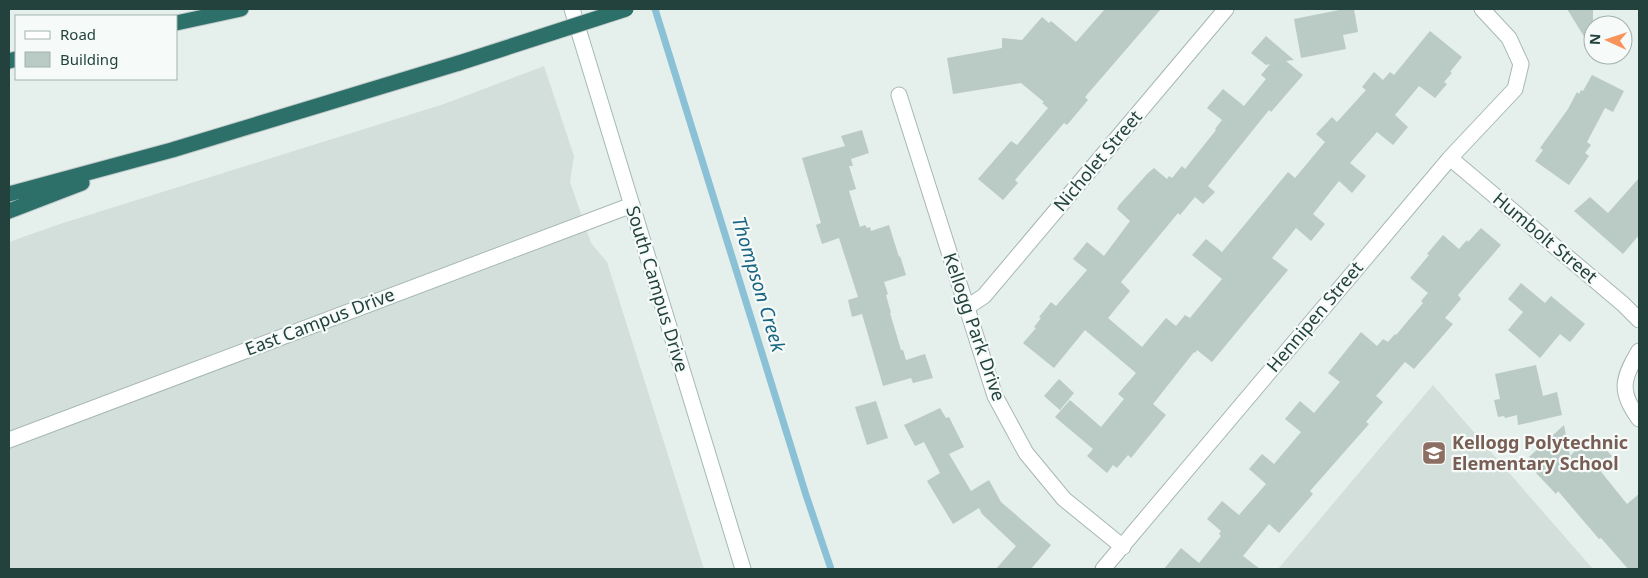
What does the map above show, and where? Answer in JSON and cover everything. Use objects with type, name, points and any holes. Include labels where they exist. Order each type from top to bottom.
[{"type":"highway","points":[[178,23],[241,9]]},
{"type":"highway","points":[[9,194],[172,150],[459,63],[626,9]]},
{"type":"highway","points":[[9,211],[172,150]]},
{"type":"street","name":"South Campus Drive","points":[[572,9],[743,569]]},
{"type":"street","name":"Nicholet Street","points":[[966,308],[984,296],[1226,9]]},
{"type":"street","name":"Hennipen Street","points":[[1103,569],[1450,158],[1515,89],[1521,64],[1509,38],[1482,9]]},
{"type":"street","name":"Kellogg Park Drive","points":[[899,96],[995,396],[1026,453],[1064,499],[1122,547]]},
{"type":"street","name":"Humbolt Street","points":[[1450,158],[1615,297],[1639,320]]},
{"type":"street","name":"East Campus Drive","points":[[9,440],[632,205]]},
{"type":"street","points":[[1639,351],[1628,370],[1625,386],[1628,403],[1639,419]]},
{"type":"shaded area","points":[[544,66],[574,156],[570,182],[591,243],[607,262],[704,569],[9,569],[9,242],[60,224],[444,104]]},
{"type":"shaded area","name":"Kellogg Polytechnic Elementary School","points":[[1433,385],[1551,521],[1593,569],[1278,569]]},
{"type":"building","points":[[1105,9],[1161,9],[1085,97],[1088,100],[1067,125],[1064,123],[1015,180],[1018,183],[1003,200],[978,179],[1011,141],[1017,145],[1048,108],[1042,103],[1044,102],[1021,83],[953,94],[947,58],[1002,48],[1002,38],[1022,40],[1042,17],[1049,23],[1051,21],[1076,42]]},
{"type":"building","points":[[1344,9],[1354,9],[1358,32],[1343,35],[1346,49],[1301,58],[1294,19]]},
{"type":"building","points":[[1567,9],[1593,9],[1593,15],[1583,15],[1583,35]]},
{"type":"building","points":[[1430,31],[1462,57],[1444,82],[1447,84],[1435,98],[1419,86],[1395,115],[1408,127],[1393,145],[1377,132],[1350,163],[1366,176],[1352,193],[1339,181],[1313,214],[1325,224],[1311,241],[1296,228],[1272,258],[1288,270],[1212,362],[1197,350],[1194,352],[1153,404],[1166,415],[1131,458],[1128,455],[1117,468],[1113,465],[1107,473],[1087,456],[1093,449],[1055,417],[1070,400],[1101,427],[1124,399],[1118,394],[1136,373],[1085,330],[1054,368],[1023,343],[1036,328],[1034,327],[1041,318],[1039,317],[1051,302],[1056,306],[1087,270],[1073,259],[1087,242],[1104,256],[1130,221],[1117,209],[1119,205],[1154,168],[1167,179],[1169,176],[1172,178],[1182,166],[1185,169],[1222,120],[1207,108],[1223,89],[1244,106],[1266,79],[1261,75],[1270,64],[1266,65],[1251,53],[1266,36],[1294,60],[1286,61],[1303,75],[1271,112],[1269,110],[1208,186],[1215,192],[1203,204],[1195,197],[1180,215],[1178,213],[1121,282],[1130,291],[1108,318],[1142,347],[1166,318],[1176,326],[1185,315],[1190,318],[1222,279],[1192,255],[1206,239],[1222,252],[1288,172],[1295,178],[1325,142],[1316,134],[1332,117],[1337,122],[1366,90],[1362,87],[1374,72],[1383,80],[1390,72],[1394,75]]},
{"type":"building","points":[[1592,75],[1624,91],[1613,112],[1605,108],[1587,142],[1591,145],[1585,153],[1589,156],[1569,185],[1535,161],[1543,150],[1540,148],[1568,109],[1577,92],[1579,94],[1581,90],[1583,91]]},
{"type":"building","points":[[862,130],[869,153],[851,159],[853,166],[849,166],[856,189],[849,191],[860,227],[865,225],[867,228],[870,227],[871,231],[889,225],[900,256],[906,275],[884,282],[888,294],[886,295],[890,313],[901,350],[903,350],[906,360],[925,354],[933,378],[913,383],[911,378],[883,386],[862,314],[852,317],[848,300],[858,297],[839,238],[822,244],[816,225],[821,223],[802,158],[845,146],[841,136]]},
{"type":"building","points":[[1639,178],[1639,235],[1623,254],[1574,211],[1590,197],[1608,213]]},
{"type":"building","points":[[1481,228],[1501,245],[1458,295],[1461,299],[1445,318],[1453,324],[1414,369],[1405,362],[1376,396],[1383,402],[1366,422],[1369,424],[1310,491],[1313,494],[1279,533],[1269,524],[1243,556],[1260,569],[1164,569],[1181,548],[1199,563],[1221,536],[1219,534],[1221,531],[1207,519],[1222,501],[1239,515],[1266,484],[1249,469],[1262,454],[1274,464],[1301,432],[1285,419],[1300,401],[1314,413],[1340,382],[1328,373],[1361,332],[1377,346],[1383,339],[1388,342],[1423,303],[1421,301],[1428,293],[1410,278],[1443,235],[1459,249]]},
{"type":"building","points":[[1521,283],[1545,303],[1551,296],[1585,324],[1570,342],[1560,334],[1540,358],[1508,330],[1523,312],[1508,299]]},
{"type":"building","points":[[1536,365],[1543,396],[1557,392],[1562,415],[1518,425],[1517,415],[1505,418],[1504,416],[1498,417],[1494,400],[1500,399],[1495,374]]},
{"type":"building","points":[[1059,379],[1074,393],[1060,410],[1044,396]]},
{"type":"building","points":[[876,401],[888,438],[867,445],[855,407]]},
{"type":"building","points":[[940,408],[946,418],[949,417],[964,447],[949,454],[971,491],[989,480],[1001,502],[1051,545],[1031,569],[996,569],[1016,546],[982,514],[979,508],[953,524],[927,481],[940,473],[924,442],[915,446],[904,425]]},
{"type":"building","points":[[1564,425],[1570,456],[1582,444],[1586,448],[1596,439],[1612,456],[1598,468],[1627,504],[1639,494],[1639,569],[1628,569],[1601,538],[1599,539],[1558,491],[1556,494],[1536,473],[1540,469],[1529,457]]},
{"type":"waterway","name":"Thompson Creek","points":[[655,9],[806,495],[831,569]]},
{"type":"place","name":"Kellogg Polytechnic Elementary School","points":[[1434,453]]}]
